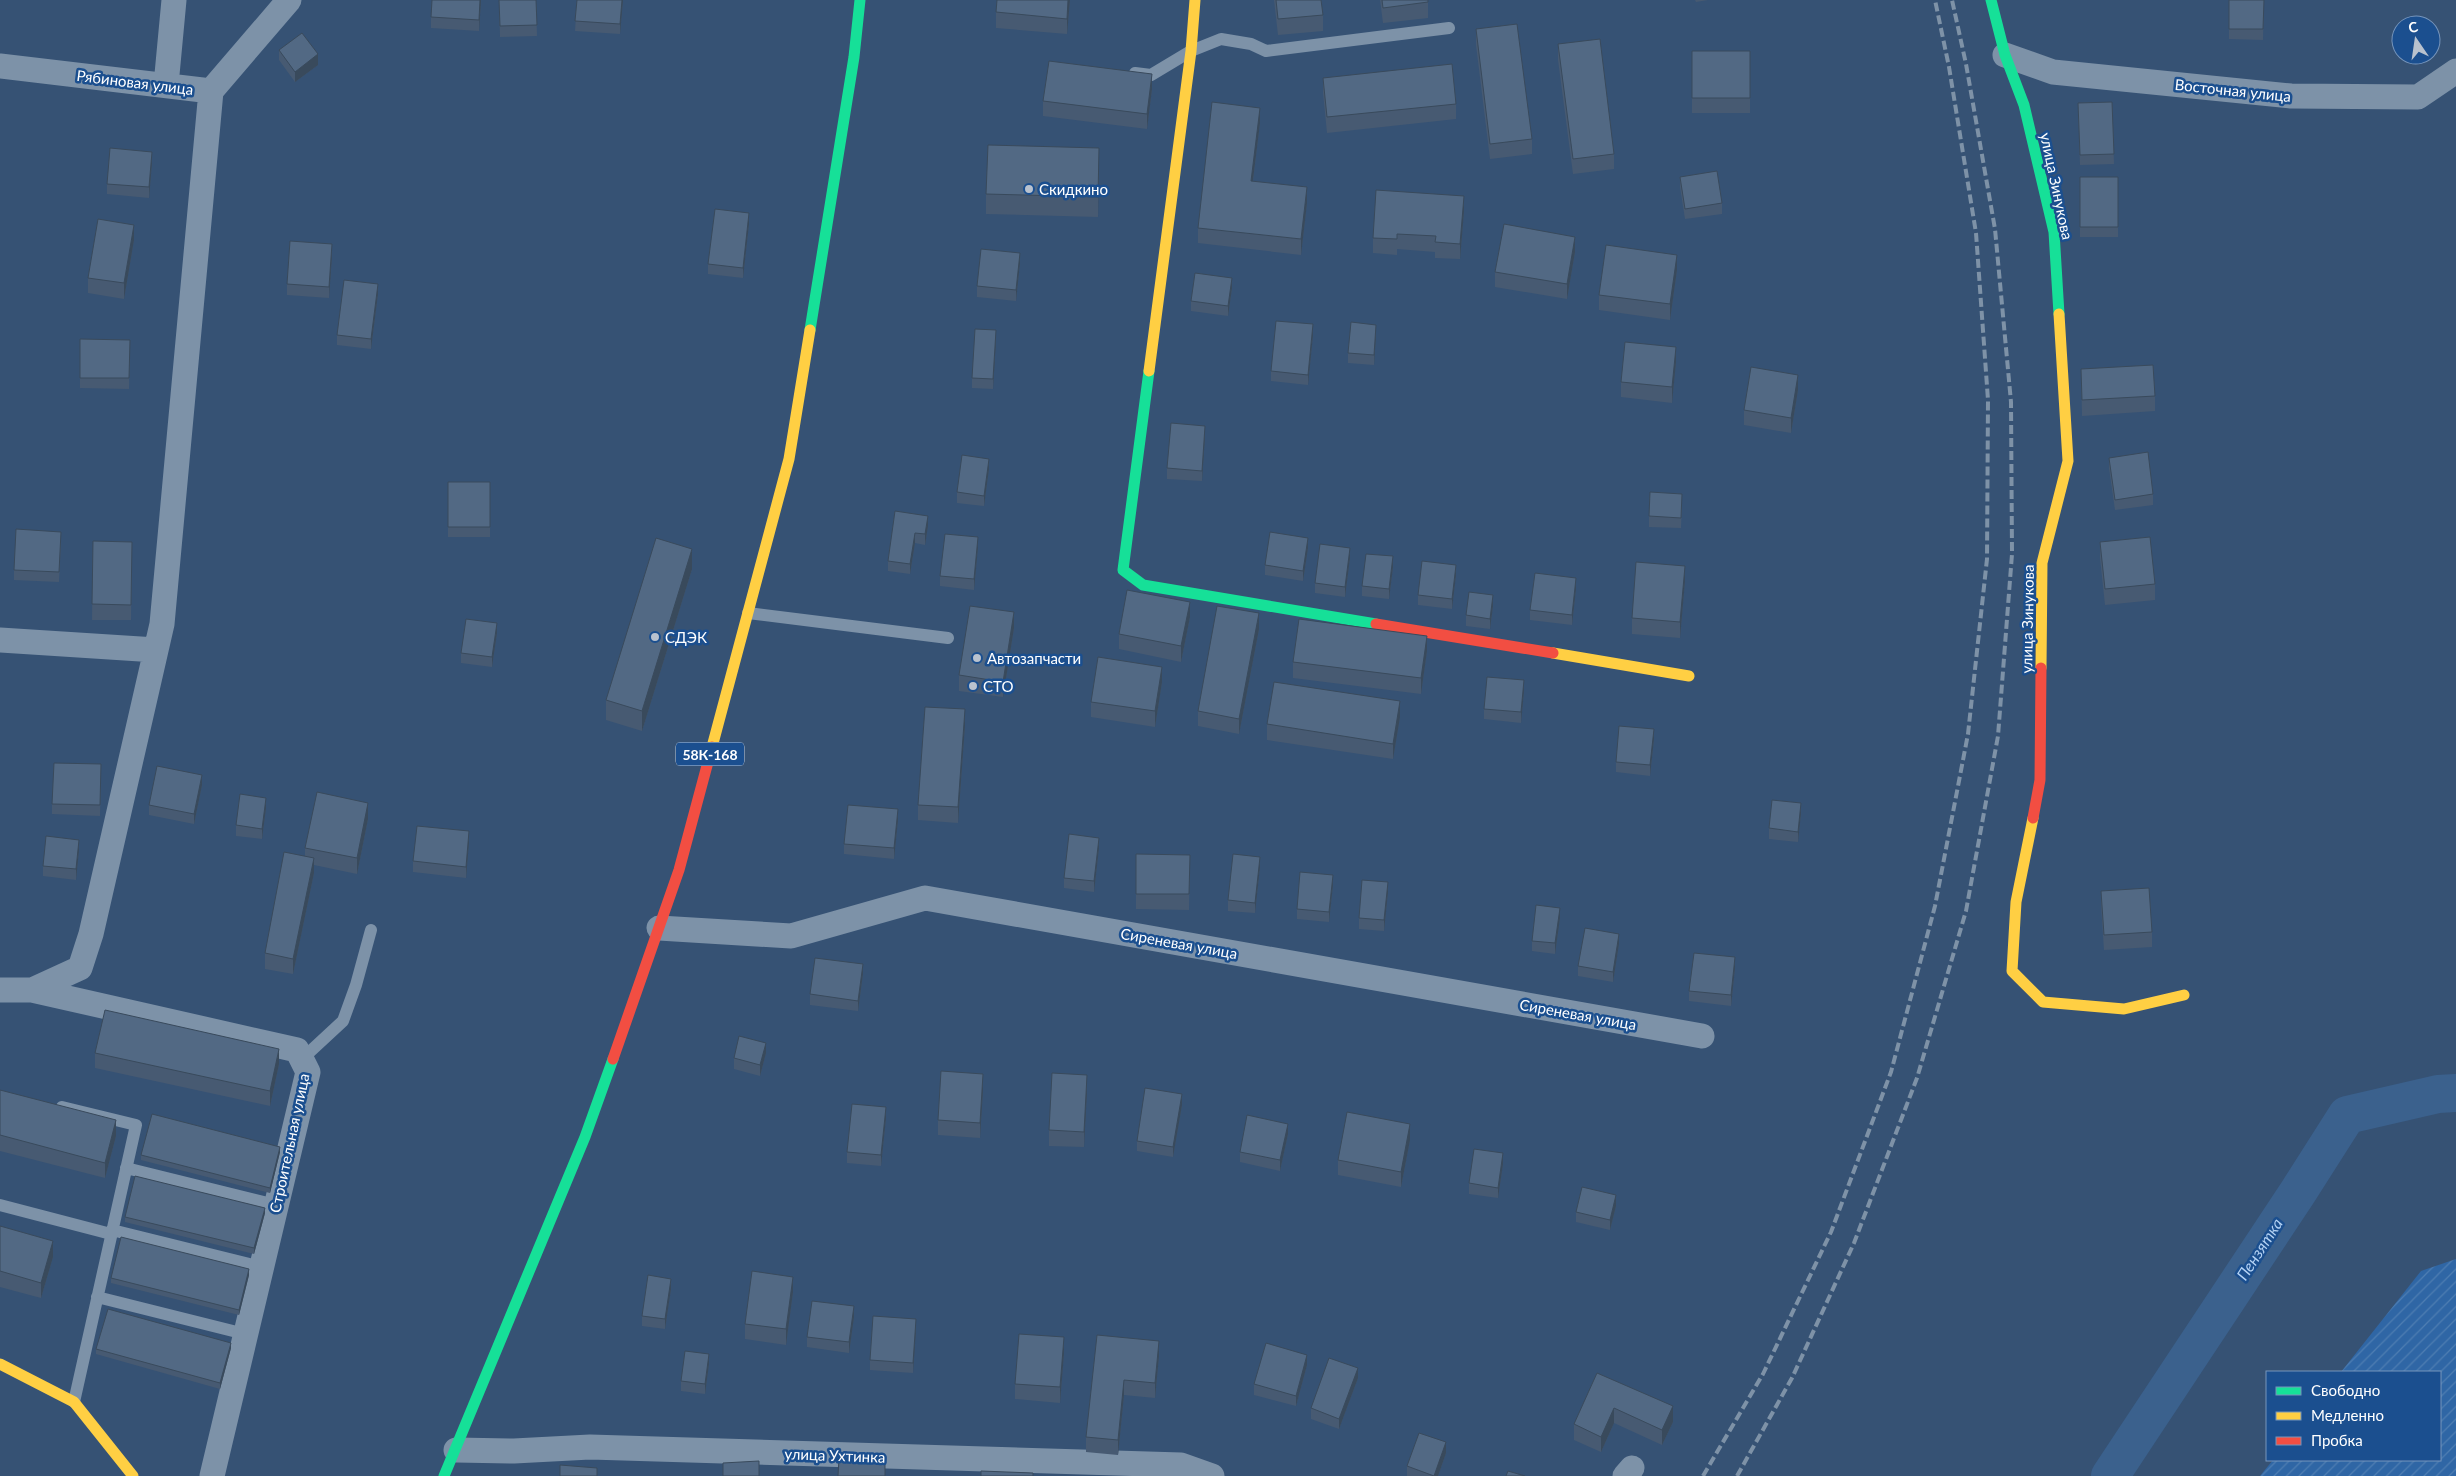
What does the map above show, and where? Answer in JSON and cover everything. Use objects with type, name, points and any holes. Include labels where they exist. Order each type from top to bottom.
[{"type":"street","points":[[166,85],[174,0]]},
{"type":"street","name":"Рябиновая улица","points":[[0,66],[211,91],[289,0]]},
{"type":"street","name":"58К-168","points":[[444,1476],[585,1136],[678,870],[789,459],[854,57],[860,0]]},
{"type":"street","points":[[1195,0],[1191,51],[1123,570],[1143,585],[1689,676]]},
{"type":"street","name":"улица Зинукова","points":[[1991,0],[2005,55],[2024,104],[2054,232],[2068,461],[2042,563],[2040,780],[2016,902],[2012,971],[2043,1002],[2124,1009],[2184,995]]},
{"type":"street","name":"Восточная улица","points":[[2005,55],[2054,72],[2291,96],[2418,98],[2456,71]]},
{"type":"street","points":[[32,990],[80,968],[91,934],[156,650],[163,614],[211,91]]},
{"type":"street","points":[[0,640],[156,650]]},
{"type":"street","name":"Сиреневая улица","points":[[659,928],[792,936],[925,898],[1702,1036]]},
{"type":"street","name":"Строительная улица","points":[[0,990],[32,990],[298,1050],[308,1072],[212,1476]]},
{"type":"street","points":[[0,1364],[74,1402],[133,1476]]},
{"type":"street","name":"улица Ухтинка","points":[[456,1450],[514,1452],[590,1447],[1171,1465],[1181,1466],[1212,1476]]},
{"type":"lane","points":[[1122,72],[1151,75],[1191,51],[1221,40],[1251,44],[1266,50],[1449,28]]},
{"type":"lane","points":[[748,613],[948,638]]},
{"type":"lane","points":[[302,1059],[343,1021],[356,985],[371,930]]},
{"type":"lane","points":[[48,1103],[136,1124],[74,1402]]},
{"type":"lane","points":[[126,1168],[276,1206]]},
{"type":"lane","points":[[0,1205],[261,1267]]},
{"type":"lane","points":[[97,1297],[246,1334]]},
{"type":"shaded area","points":[[2456,1259],[2456,1476],[2260,1476],[2272,1461],[2441,1461],[2441,1371],[2342,1371],[2421,1271]]},
{"type":"building","points":[[432,0],[480,0],[479,20],[431,17]]},
{"type":"building","points":[[499,0],[536,0],[537,25],[500,26]]},
{"type":"building","points":[[577,0],[622,0],[620,24],[575,21]]},
{"type":"building","points":[[997,0],[1068,0],[1067,19],[996,12]]},
{"type":"building","points":[[1276,0],[1321,0],[1323,15],[1278,19]]},
{"type":"building","points":[[1382,0],[1428,0],[1428,2],[1383,8]]},
{"type":"building","points":[[2229,0],[2264,0],[2263,29],[2229,29]]},
{"type":"building","points":[[1517,24],[1532,139],[1490,144],[1476,29]]},
{"type":"building","points":[[302,33],[318,54],[295,72],[279,50]]},
{"type":"building","points":[[1600,39],[1614,154],[1573,159],[1558,44]]},
{"type":"building","points":[[1692,51],[1750,51],[1750,98],[1692,98]]},
{"type":"building","points":[[1049,61],[1152,74],[1147,114],[1043,101]]},
{"type":"building","points":[[1452,64],[1456,104],[1327,117],[1323,78]]},
{"type":"building","points":[[1212,102],[1260,108],[1251,181],[1307,187],[1301,239],[1198,228]]},
{"type":"building","points":[[2112,102],[2114,154],[2080,155],[2078,103]]},
{"type":"building","points":[[988,145],[1099,148],[1098,197],[986,194]]},
{"type":"building","points":[[110,148],[152,152],[149,187],[107,184]]},
{"type":"building","points":[[1717,171],[1722,203],[1685,209],[1680,177]]},
{"type":"building","points":[[2080,177],[2118,177],[2118,227],[2080,227]]},
{"type":"building","points":[[1376,190],[1464,196],[1460,244],[1435,242],[1436,236],[1397,234],[1397,239],[1373,238]]},
{"type":"building","points":[[715,209],[749,213],[743,268],[708,264]]},
{"type":"building","points":[[98,219],[134,225],[124,283],[88,278]]},
{"type":"building","points":[[1504,224],[1575,237],[1567,284],[1495,272]]},
{"type":"building","points":[[290,241],[332,244],[329,287],[287,284]]},
{"type":"building","points":[[1606,245],[1677,255],[1670,304],[1599,295]]},
{"type":"building","points":[[981,249],[1020,253],[1016,290],[977,286]]},
{"type":"building","points":[[1195,273],[1232,278],[1228,306],[1191,301]]},
{"type":"building","points":[[344,280],[378,284],[371,339],[337,335]]},
{"type":"building","points":[[1276,321],[1313,324],[1308,375],[1271,371]]},
{"type":"building","points":[[1351,322],[1376,325],[1374,355],[1348,353]]},
{"type":"building","points":[[975,329],[996,330],[993,379],[972,378]]},
{"type":"building","points":[[80,339],[130,340],[129,378],[80,378]]},
{"type":"building","points":[[1625,342],[1676,347],[1672,387],[1621,382]]},
{"type":"building","points":[[2153,365],[2155,396],[2082,400],[2081,369]]},
{"type":"building","points":[[1751,367],[1798,375],[1791,418],[1744,410]]},
{"type":"building","points":[[1171,423],[1205,426],[1202,471],[1167,468]]},
{"type":"building","points":[[2148,452],[2153,494],[2115,500],[2109,458]]},
{"type":"building","points":[[962,455],[989,459],[984,496],[957,492]]},
{"type":"building","points":[[448,482],[490,482],[490,527],[448,527]]},
{"type":"building","points":[[1650,492],[1682,494],[1681,518],[1649,516]]},
{"type":"building","points":[[895,511],[928,516],[925,534],[915,533],[910,564],[888,561]]},
{"type":"building","points":[[16,529],[61,532],[59,572],[14,570]]},
{"type":"building","points":[[1270,532],[1308,538],[1303,571],[1265,565]]},
{"type":"building","points":[[945,534],[978,537],[974,579],[940,576]]},
{"type":"building","points":[[2150,537],[2155,584],[2105,589],[2100,542]]},
{"type":"building","points":[[656,538],[692,549],[642,711],[606,700]]},
{"type":"building","points":[[93,541],[132,542],[131,605],[92,604]]},
{"type":"building","points":[[1320,544],[1350,548],[1345,587],[1315,583]]},
{"type":"building","points":[[1366,554],[1393,556],[1389,589],[1362,586]]},
{"type":"building","points":[[1422,561],[1456,565],[1452,599],[1418,595]]},
{"type":"building","points":[[1636,562],[1685,566],[1680,622],[1632,618]]},
{"type":"building","points":[[1535,573],[1576,578],[1572,615],[1530,610]]},
{"type":"building","points":[[1127,590],[1190,602],[1181,646],[1119,634]]},
{"type":"building","points":[[1469,592],[1493,595],[1490,619],[1466,615]]},
{"type":"building","points":[[970,606],[1014,612],[1003,682],[959,675]]},
{"type":"building","points":[[1217,606],[1259,613],[1239,719],[1198,711]]},
{"type":"building","points":[[466,619],[497,623],[492,657],[461,653]]},
{"type":"building","points":[[1299,619],[1427,636],[1421,678],[1293,662]]},
{"type":"building","points":[[1098,657],[1162,667],[1155,711],[1091,702]]},
{"type":"building","points":[[1487,677],[1524,680],[1521,712],[1484,709]]},
{"type":"building","points":[[1274,682],[1400,701],[1393,744],[1267,724]]},
{"type":"building","points":[[925,707],[965,709],[958,807],[918,805]]},
{"type":"building","points":[[1619,726],[1654,729],[1650,765],[1616,762]]},
{"type":"building","points":[[54,763],[101,764],[100,805],[52,804]]},
{"type":"building","points":[[157,766],[202,775],[194,814],[149,805]]},
{"type":"building","points":[[317,792],[368,803],[357,858],[305,848]]},
{"type":"building","points":[[240,794],[266,798],[262,829],[236,825]]},
{"type":"building","points":[[1772,800],[1801,803],[1798,832],[1769,828]]},
{"type":"building","points":[[848,805],[898,809],[894,848],[844,844]]},
{"type":"building","points":[[417,826],[469,831],[466,867],[413,861]]},
{"type":"building","points":[[1069,834],[1099,838],[1094,881],[1064,878]]},
{"type":"building","points":[[46,836],[79,840],[76,869],[43,866]]},
{"type":"building","points":[[284,852],[314,858],[293,959],[265,953]]},
{"type":"building","points":[[1136,854],[1190,855],[1189,894],[1136,894]]},
{"type":"building","points":[[1233,854],[1260,857],[1255,903],[1228,900]]},
{"type":"building","points":[[1300,872],[1333,875],[1329,912],[1297,909]]},
{"type":"building","points":[[1362,880],[1388,882],[1384,920],[1359,918]]},
{"type":"building","points":[[2149,888],[2152,932],[2104,935],[2101,891]]},
{"type":"building","points":[[1536,905],[1560,908],[1555,943],[1532,941]]},
{"type":"building","points":[[1585,928],[1619,934],[1613,972],[1578,966]]},
{"type":"building","points":[[1694,953],[1735,957],[1731,995],[1689,991]]},
{"type":"building","points":[[815,958],[863,964],[858,1001],[810,994]]},
{"type":"building","points":[[105,1010],[279,1049],[270,1091],[95,1053]]},
{"type":"building","points":[[739,1036],[766,1043],[760,1065],[734,1058]]},
{"type":"building","points":[[941,1071],[983,1074],[980,1123],[938,1120]]},
{"type":"building","points":[[1052,1073],[1087,1075],[1084,1132],[1049,1130]]},
{"type":"building","points":[[1145,1088],[1182,1094],[1173,1147],[1137,1141]]},
{"type":"building","points":[[0,1090],[116,1120],[105,1163],[0,1135]]},
{"type":"building","points":[[852,1104],[886,1107],[881,1155],[847,1152]]},
{"type":"building","points":[[1347,1112],[1410,1124],[1401,1172],[1338,1160]]},
{"type":"building","points":[[152,1114],[280,1147],[270,1188],[141,1155]]},
{"type":"building","points":[[1247,1115],[1288,1124],[1280,1160],[1240,1152]]},
{"type":"building","points":[[1474,1149],[1503,1153],[1498,1188],[1469,1183]]},
{"type":"building","points":[[135,1176],[265,1208],[254,1248],[125,1217]]},
{"type":"building","points":[[1582,1187],[1616,1195],[1610,1220],[1576,1212]]},
{"type":"building","points":[[0,1226],[53,1241],[41,1283],[0,1271]]},
{"type":"building","points":[[121,1237],[249,1269],[239,1310],[111,1278]]},
{"type":"building","points":[[752,1271],[793,1277],[786,1329],[745,1324]]},
{"type":"building","points":[[648,1275],[671,1279],[665,1319],[642,1316]]},
{"type":"building","points":[[812,1301],[854,1306],[849,1342],[807,1337]]},
{"type":"building","points":[[108,1309],[231,1343],[220,1383],[96,1349]]},
{"type":"building","points":[[873,1316],[916,1319],[913,1363],[870,1360]]},
{"type":"building","points":[[1019,1334],[1064,1337],[1060,1387],[1015,1384]]},
{"type":"building","points":[[1097,1335],[1159,1341],[1155,1383],[1124,1380],[1118,1440],[1086,1437]]},
{"type":"building","points":[[1266,1343],[1307,1355],[1296,1396],[1254,1384]]},
{"type":"building","points":[[685,1351],[709,1354],[705,1384],[681,1381]]},
{"type":"building","points":[[1329,1358],[1358,1368],[1339,1419],[1311,1408]]},
{"type":"building","points":[[1597,1373],[1673,1406],[1662,1430],[1614,1408],[1601,1437],[1574,1424]]},
{"type":"building","points":[[1419,1433],[1446,1442],[1434,1476],[1407,1466]]},
{"type":"building","points":[[839,1458],[885,1460],[885,1476],[838,1476]]},
{"type":"building","points":[[759,1461],[759,1476],[723,1476],[723,1463]]},
{"type":"building","points":[[560,1465],[597,1468],[597,1476],[560,1476]]},
{"type":"building","points":[[981,1471],[1033,1473],[1033,1476],[981,1476]]},
{"type":"building","points":[[1508,1471],[1525,1476],[1506,1476]]},
{"type":"waterway","name":"Пензятка","points":[[2110,1476],[2347,1115],[2438,1094],[2456,1093]]},
{"type":"railway","points":[[1703,1476],[1763,1374],[1831,1232],[1891,1072],[1935,906],[1968,734],[1987,559],[1988,400],[1976,233],[1949,67],[1935,0]]},
{"type":"railway","points":[[1737,1476],[1792,1378],[1854,1243],[1917,1078],[1966,911],[1998,736],[2012,554],[2011,402],[1995,229],[1966,64],[1952,0]]},
{"type":"traffic: fast","points":[[810,330],[854,57],[860,0]]},
{"type":"traffic: fast","points":[[1991,0],[2005,55],[2024,105],[2054,232],[2059,314]]},
{"type":"traffic: fast","points":[[1149,371],[1123,570],[1143,585],[1376,624]]},
{"type":"traffic: fast","points":[[444,1476],[585,1137],[613,1059]]},
{"type":"traffic: slow","points":[[1149,371],[1191,51],[1195,0]]},
{"type":"traffic: slow","points":[[2041,668],[2042,563],[2068,461],[2059,314]]},
{"type":"traffic: slow","points":[[712,747],[789,459],[810,330]]},
{"type":"traffic: slow","points":[[1553,653],[1689,676]]},
{"type":"traffic: slow","points":[[2033,818],[2016,902],[2012,971],[2043,1002],[2124,1009],[2184,995]]},
{"type":"traffic: slow","points":[[0,1364],[74,1402],[133,1476]]},
{"type":"traffic: jam","points":[[1376,624],[1553,653]]},
{"type":"traffic: jam","points":[[2033,818],[2040,780],[2041,668]]},
{"type":"traffic: jam","points":[[613,1059],[679,870],[712,747]]},
{"type":"place","name":"Скидкино","points":[[1029,189]]},
{"type":"place","name":"СДЭК","points":[[655,637]]},
{"type":"place","name":"Автозапчасти","points":[[977,658]]},
{"type":"place","name":"СТО","points":[[973,686]]}]
